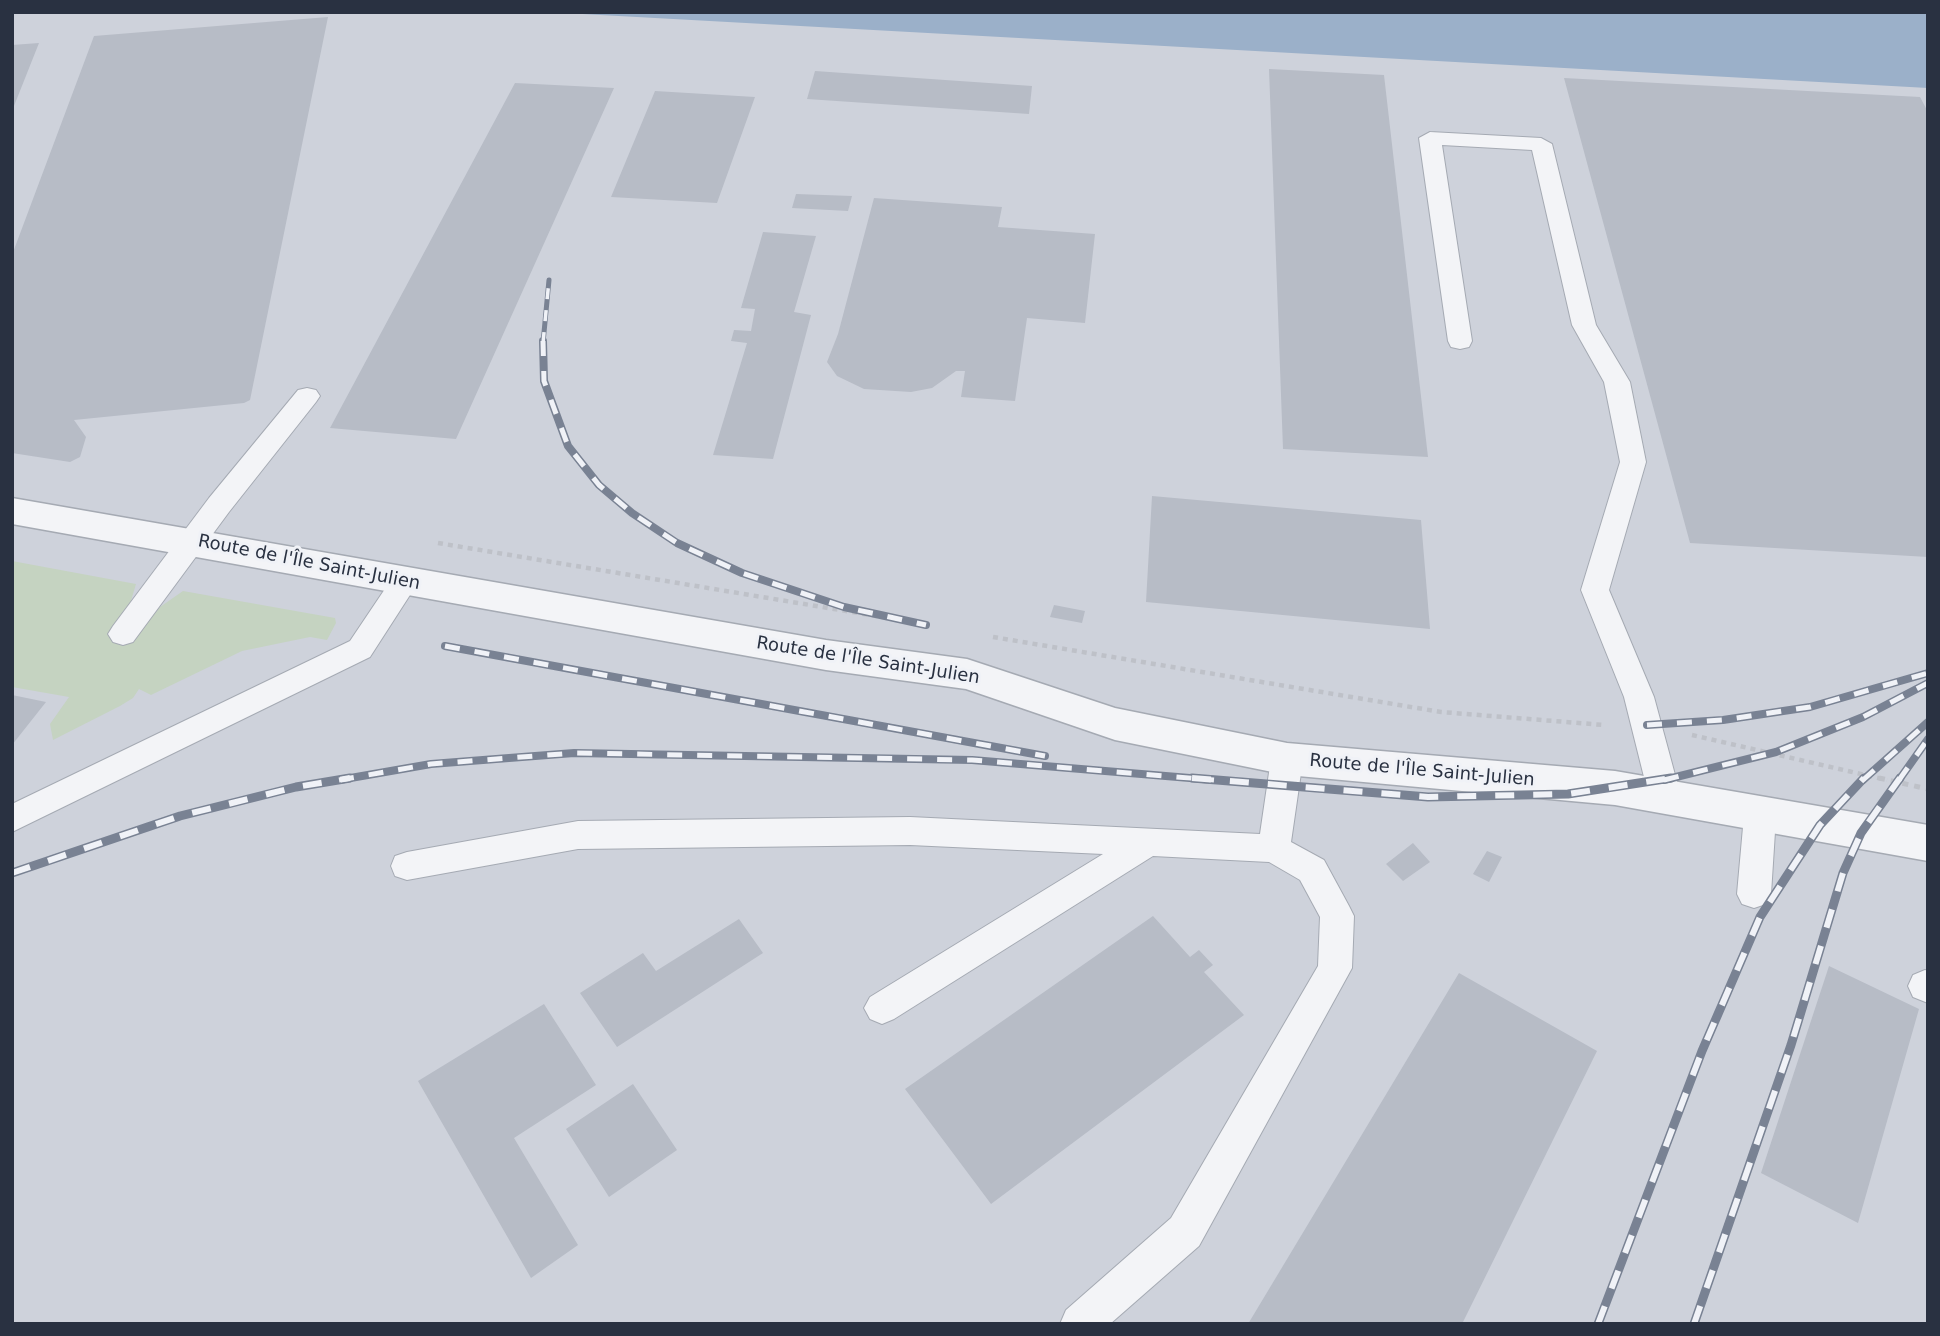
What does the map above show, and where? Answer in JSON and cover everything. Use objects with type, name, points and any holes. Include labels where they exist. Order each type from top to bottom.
[{"type":"street","name":"Route de l'Île Saint-Julien","points":[[12,511],[826,655],[967,674],[1115,724],[1287,758],[1615,788],[1760,816],[1928,843]]},
{"type":"lane","points":[[1460,341],[1430,138],[1541,144],[1584,326],[1618,382],[1633,462],[1595,590],[1639,697],[1665,797]]},
{"type":"lane","points":[[123,634],[307,396]]},
{"type":"lane","points":[[12,819],[360,649],[405,582]]},
{"type":"lane","points":[[1274,848],[1285,787],[1287,758]]},
{"type":"lane","points":[[1754,894],[1760,816]]},
{"type":"lane","points":[[407,866],[578,835],[910,831],[1274,848],[1312,870],[1337,916],[1335,968],[1185,1232],[1080,1324]]},
{"type":"lane","points":[[882,1008],[1149,842]]},
{"type":"path","points":[[425,540],[913,622]]},
{"type":"path","points":[[983,635],[1452,713],[1578,725],[1647,725],[1928,789]]},
{"type":"shaded area","points":[[12,12],[1928,12],[1928,1324],[12,1324]]},
{"type":"green space","points":[[12,561],[136,584],[130,604],[134,637],[160,607],[183,591],[335,618],[336,623],[327,640],[310,637],[242,651],[151,695],[139,689],[133,698],[120,706],[53,740],[50,724],[69,697],[12,687]]},
{"type":"water","points":[[546,12],[1928,12],[1928,88]]},
{"type":"building","points":[[328,17],[250,400],[244,403],[74,420],[86,437],[80,457],[70,462],[12,453],[12,255],[94,36]]},
{"type":"building","points":[[39,43],[12,111],[12,45]]},
{"type":"building","points":[[1269,69],[1384,75],[1428,457],[1283,449]]},
{"type":"building","points":[[815,71],[1032,86],[1029,114],[807,99]]},
{"type":"building","points":[[1564,78],[1920,97],[1928,112],[1928,557],[1690,543]]},
{"type":"building","points":[[515,83],[614,88],[456,439],[330,428]]},
{"type":"building","points":[[655,91],[755,97],[717,203],[611,197]]},
{"type":"building","points":[[796,194],[852,196],[848,211],[792,208]]},
{"type":"building","points":[[874,198],[1002,207],[998,227],[1095,234],[1085,323],[1027,318],[1015,401],[961,397],[965,371],[956,371],[932,388],[911,392],[864,389],[837,376],[827,362],[838,334]]},
{"type":"building","points":[[763,232],[816,236],[794,312],[811,315],[773,459],[713,455],[747,343],[731,341],[734,330],[751,331],[755,309],[741,308]]},
{"type":"building","points":[[1152,496],[1421,520],[1430,629],[1146,602]]},
{"type":"building","points":[[1054,605],[1085,611],[1082,623],[1050,617]]},
{"type":"building","points":[[12,695],[46,702],[12,745]]},
{"type":"building","points":[[1413,843],[1430,862],[1403,881],[1386,864]]},
{"type":"building","points":[[1487,851],[1502,857],[1489,882],[1473,874]]},
{"type":"building","points":[[1153,916],[1190,957],[1199,950],[1213,965],[1204,972],[1244,1015],[991,1204],[905,1089]]},
{"type":"building","points":[[739,919],[763,953],[617,1047],[580,993],[643,953],[656,971]]},
{"type":"building","points":[[1829,966],[1919,1009],[1858,1223],[1761,1173]]},
{"type":"building","points":[[1459,973],[1597,1051],[1462,1324],[1248,1324]]},
{"type":"building","points":[[544,1004],[596,1085],[514,1138],[578,1245],[531,1278],[418,1081]]},
{"type":"building","points":[[633,1084],[677,1150],[609,1197],[566,1129]]},
{"type":"railway","points":[[543,343],[549,280]]},
{"type":"railway","points":[[543,343],[544,381],[568,446],[599,485],[632,513],[677,543],[742,573],[844,607],[926,625]]},
{"type":"railway","points":[[445,646],[1045,756]]},
{"type":"railway","points":[[1647,725],[1723,720],[1810,707],[1928,673]]},
{"type":"railway","points":[[1664,780],[1776,752],[1863,717],[1928,683]]},
{"type":"railway","points":[[1863,780],[1928,722]]},
{"type":"railway","points":[[1899,780],[1928,739]]},
{"type":"railway","points":[[339,780],[431,764],[574,753],[972,760],[1214,780]]},
{"type":"railway","points":[[12,873],[180,816],[296,787],[350,778]]},
{"type":"railway","points":[[1192,778],[1428,797],[1568,794],[1671,778]]},
{"type":"railway","points":[[1598,1324],[1702,1051],[1760,917],[1820,825],[1864,778]]},
{"type":"railway","points":[[1694,1324],[1791,1045],[1843,873],[1861,833],[1900,778]]}]
